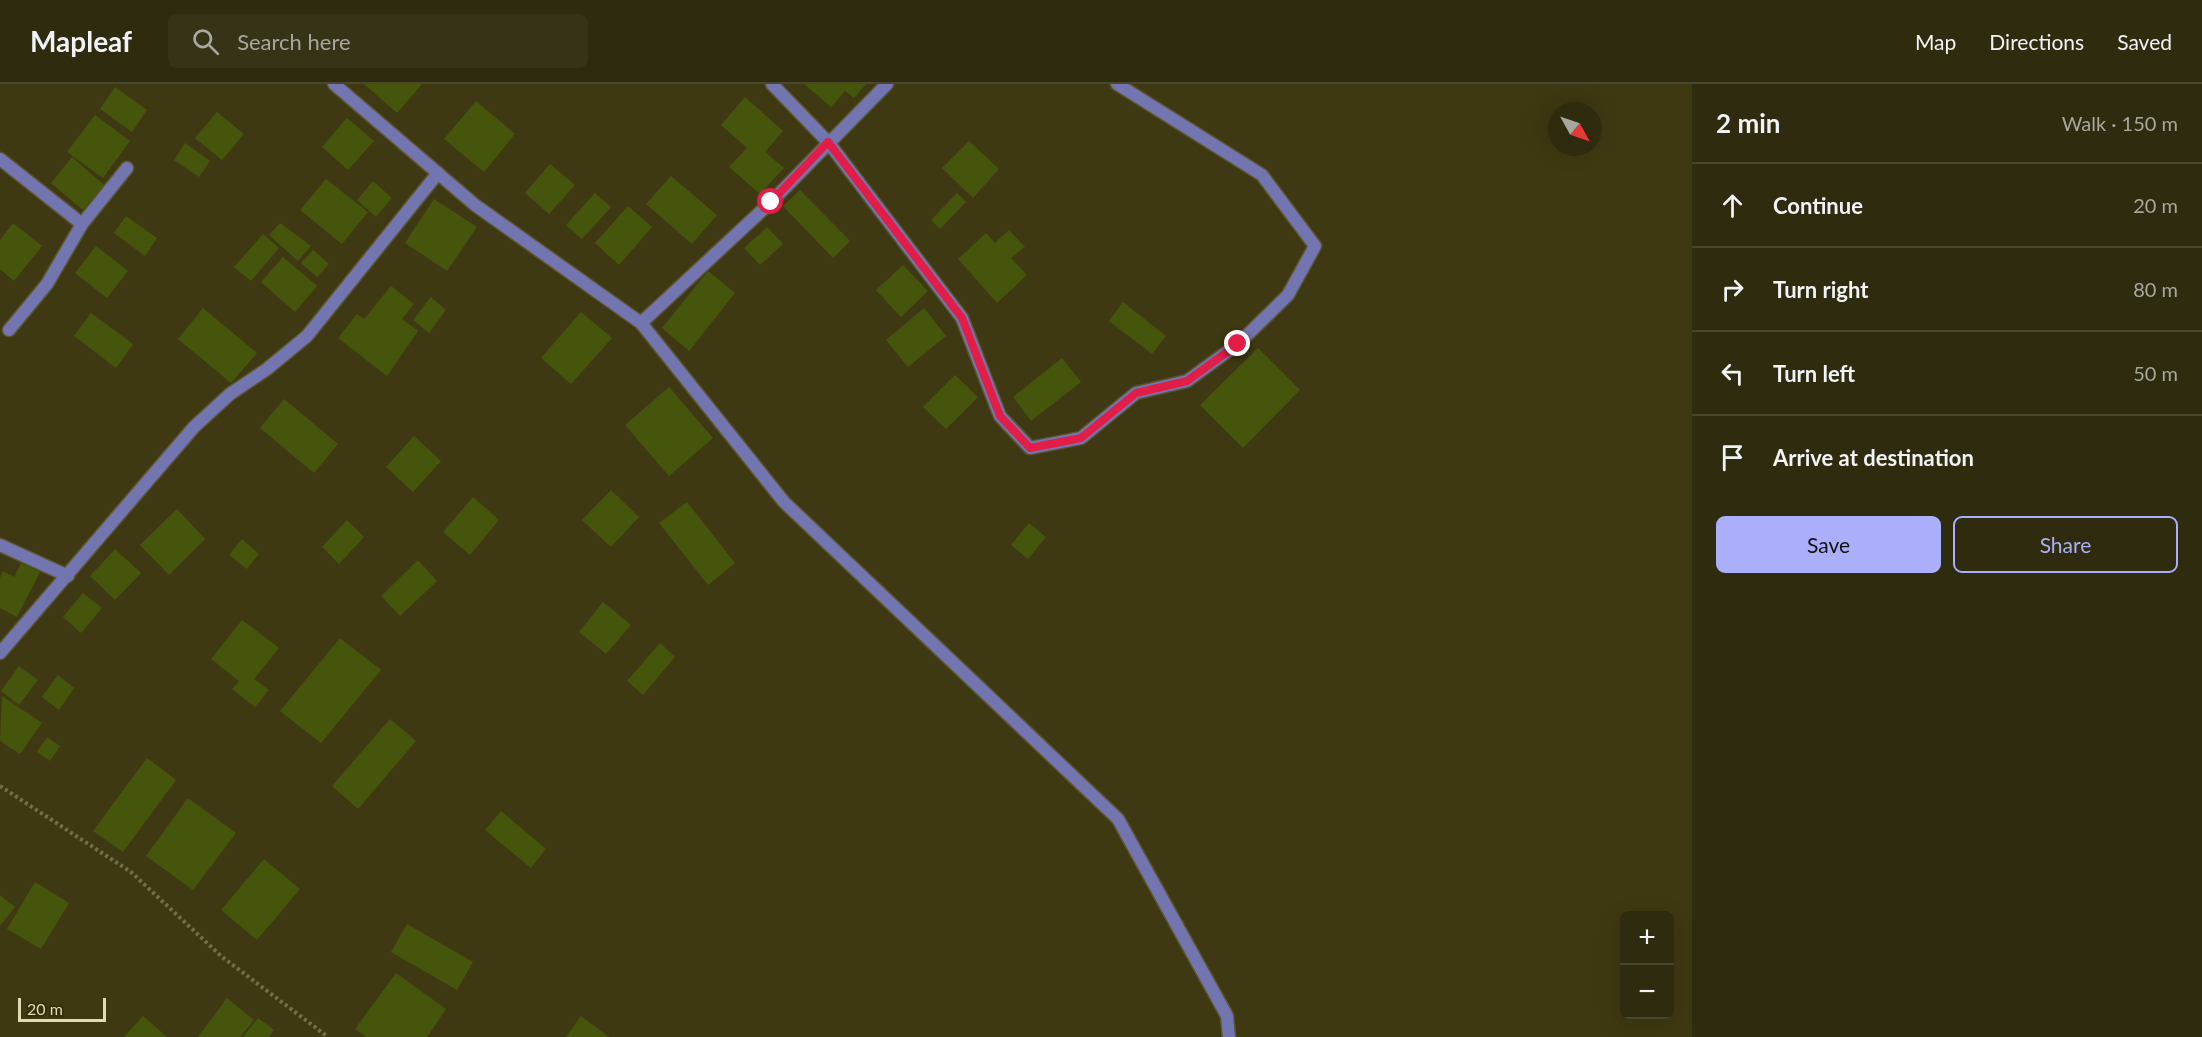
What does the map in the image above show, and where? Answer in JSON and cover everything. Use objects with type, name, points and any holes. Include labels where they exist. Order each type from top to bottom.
[{"type":"street","points":[[334,84],[475,205],[641,323],[784,502],[1118,819],[1227,1016],[1229,1037]]},
{"type":"street","points":[[772,84],[828,142],[962,318],[1000,416],[1030,448],[1081,438],[1136,393],[1187,381],[1238,344],[1288,295],[1316,246],[1262,174],[1117,84]]},
{"type":"street","points":[[641,323],[771,202],[887,84]]},
{"type":"street","points":[[0,159],[82,224]]},
{"type":"street","points":[[9,330],[47,284],[82,224],[127,168]]},
{"type":"street","points":[[0,653],[194,427],[230,394],[267,369],[307,336],[438,173]]},
{"type":"street","points":[[0,545],[68,576]]},
{"type":"path","points":[[0,786],[131,872],[221,956],[328,1037]]},
{"type":"building","points":[[364,84],[422,84],[397,113]]},
{"type":"building","points":[[804,84],[866,84],[854,98],[845,91],[831,107]]},
{"type":"building","points":[[115,87],[147,110],[132,132],[100,109]]},
{"type":"building","points":[[745,97],[783,131],[765,152],[784,168],[760,194],[729,167],[747,148],[721,125]]},
{"type":"building","points":[[476,101],[515,134],[484,172],[444,139]]},
{"type":"building","points":[[217,112],[244,134],[222,160],[195,138]]},
{"type":"building","points":[[95,115],[130,141],[103,178],[67,152]]},
{"type":"building","points":[[347,118],[374,141],[348,170],[322,147]]},
{"type":"building","points":[[969,141],[999,169],[973,198],[942,168]]},
{"type":"building","points":[[185,143],[210,161],[199,177],[174,160]]},
{"type":"building","points":[[72,157],[104,185],[83,210],[51,183]]},
{"type":"building","points":[[550,164],[575,185],[549,214],[525,193]]},
{"type":"building","points":[[671,176],[717,215],[692,244],[646,204]]},
{"type":"building","points":[[326,179],[368,212],[342,244],[300,210]]},
{"type":"building","points":[[373,181],[392,198],[376,217],[357,200]]},
{"type":"building","points":[[800,190],[850,241],[833,258],[783,206]]},
{"type":"building","points":[[595,193],[611,207],[582,239],[566,225]]},
{"type":"building","points":[[957,193],[966,202],[940,229],[931,220]]},
{"type":"building","points":[[434,199],[477,227],[447,271],[405,243]]},
{"type":"building","points":[[628,206],[652,227],[619,265],[595,243]]},
{"type":"building","points":[[126,216],[157,238],[145,256],[114,233]]},
{"type":"building","points":[[13,223],[42,246],[14,281],[0,269],[0,240]]},
{"type":"building","points":[[280,223],[311,246],[298,261],[269,235]]},
{"type":"building","points":[[767,227],[783,244],[760,265],[744,248]]},
{"type":"building","points":[[1009,230],[1025,247],[1011,258],[1027,275],[997,303],[958,259],[986,233],[995,243]]},
{"type":"building","points":[[263,234],[279,248],[251,281],[234,267]]},
{"type":"building","points":[[96,246],[128,271],[107,298],[75,273]]},
{"type":"building","points":[[313,250],[329,264],[317,277],[301,263]]},
{"type":"building","points":[[283,257],[317,286],[295,312],[261,282]]},
{"type":"building","points":[[903,265],[928,291],[901,317],[876,290]]},
{"type":"building","points":[[708,271],[735,293],[689,351],[662,328]]},
{"type":"building","points":[[391,286],[414,304],[402,319],[418,331],[387,376],[338,338],[357,314],[364,319]]},
{"type":"building","points":[[431,297],[446,310],[429,333],[413,320]]},
{"type":"building","points":[[1123,302],[1166,336],[1152,354],[1109,321]]},
{"type":"building","points":[[203,308],[257,353],[231,383],[178,339]]},
{"type":"building","points":[[924,308],[946,336],[908,367],[886,340]]},
{"type":"building","points":[[581,312],[612,338],[571,384],[541,358]]},
{"type":"building","points":[[91,313],[133,344],[116,368],[74,336]]},
{"type":"building","points":[[1258,348],[1300,390],[1243,448],[1200,405]]},
{"type":"building","points":[[1062,358],[1081,382],[1031,421],[1013,397]]},
{"type":"building","points":[[955,375],[978,397],[946,429],[923,407]]},
{"type":"building","points":[[669,387],[713,438],[669,476],[625,425]]},
{"type":"building","points":[[284,399],[338,444],[314,473],[260,428]]},
{"type":"building","points":[[414,436],[441,461],[413,492],[386,467]]},
{"type":"building","points":[[611,490],[639,517],[611,547],[582,520]]},
{"type":"building","points":[[473,497],[499,520],[470,555],[443,532]]},
{"type":"building","points":[[687,502],[735,563],[708,585],[659,523]]},
{"type":"building","points":[[177,509],[205,539],[169,575],[140,545]]},
{"type":"building","points":[[347,520],[364,537],[339,564],[322,547]]},
{"type":"building","points":[[1029,523],[1046,537],[1028,559],[1011,545]]},
{"type":"building","points":[[242,539],[259,554],[247,569],[229,555]]},
{"type":"building","points":[[115,549],[141,573],[115,600],[90,576]]},
{"type":"building","points":[[418,560],[437,581],[400,616],[381,596]]},
{"type":"building","points":[[21,563],[40,572],[17,617],[0,608],[0,578],[3,571],[14,577]]},
{"type":"building","points":[[83,593],[102,608],[81,633],[63,617]]},
{"type":"building","points":[[603,602],[631,625],[606,654],[579,632]]},
{"type":"building","points":[[242,620],[279,648],[254,679],[269,690],[255,707],[232,689],[239,681],[211,659]]},
{"type":"building","points":[[340,638],[381,670],[321,743],[280,711]]},
{"type":"building","points":[[660,643],[675,657],[643,695],[627,681]]},
{"type":"building","points":[[19,666],[38,680],[19,705],[1,691]]},
{"type":"building","points":[[58,675],[74,688],[59,710],[42,697]]},
{"type":"building","points":[[2,696],[42,723],[20,754],[0,741]]},
{"type":"building","points":[[390,719],[416,741],[358,809],[332,786]]},
{"type":"building","points":[[47,737],[60,746],[50,761],[37,752]]},
{"type":"building","points":[[147,758],[176,780],[123,852],[93,831]]},
{"type":"building","points":[[188,798],[236,833],[193,890],[146,856]]},
{"type":"building","points":[[501,811],[546,849],[531,868],[485,830]]},
{"type":"building","points":[[264,859],[300,889],[257,940],[221,910]]},
{"type":"building","points":[[35,882],[69,903],[41,949],[7,929]]},
{"type":"building","points":[[0,895],[15,907],[0,926]]},
{"type":"building","points":[[407,924],[473,962],[457,990],[391,952]]},
{"type":"building","points":[[396,973],[446,1009],[427,1037],[367,1037],[355,1029]]},
{"type":"building","points":[[227,998],[254,1020],[240,1037],[198,1037]]},
{"type":"building","points":[[143,1016],[167,1037],[124,1037]]},
{"type":"building","points":[[581,1016],[609,1037],[566,1037]]},
{"type":"building","points":[[258,1018],[274,1030],[269,1037],[243,1037]]},
{"type":"route","points":[[771,202],[828,142],[962,318],[1000,416],[1030,448],[1081,438],[1136,393],[1187,381],[1238,344]]}]
